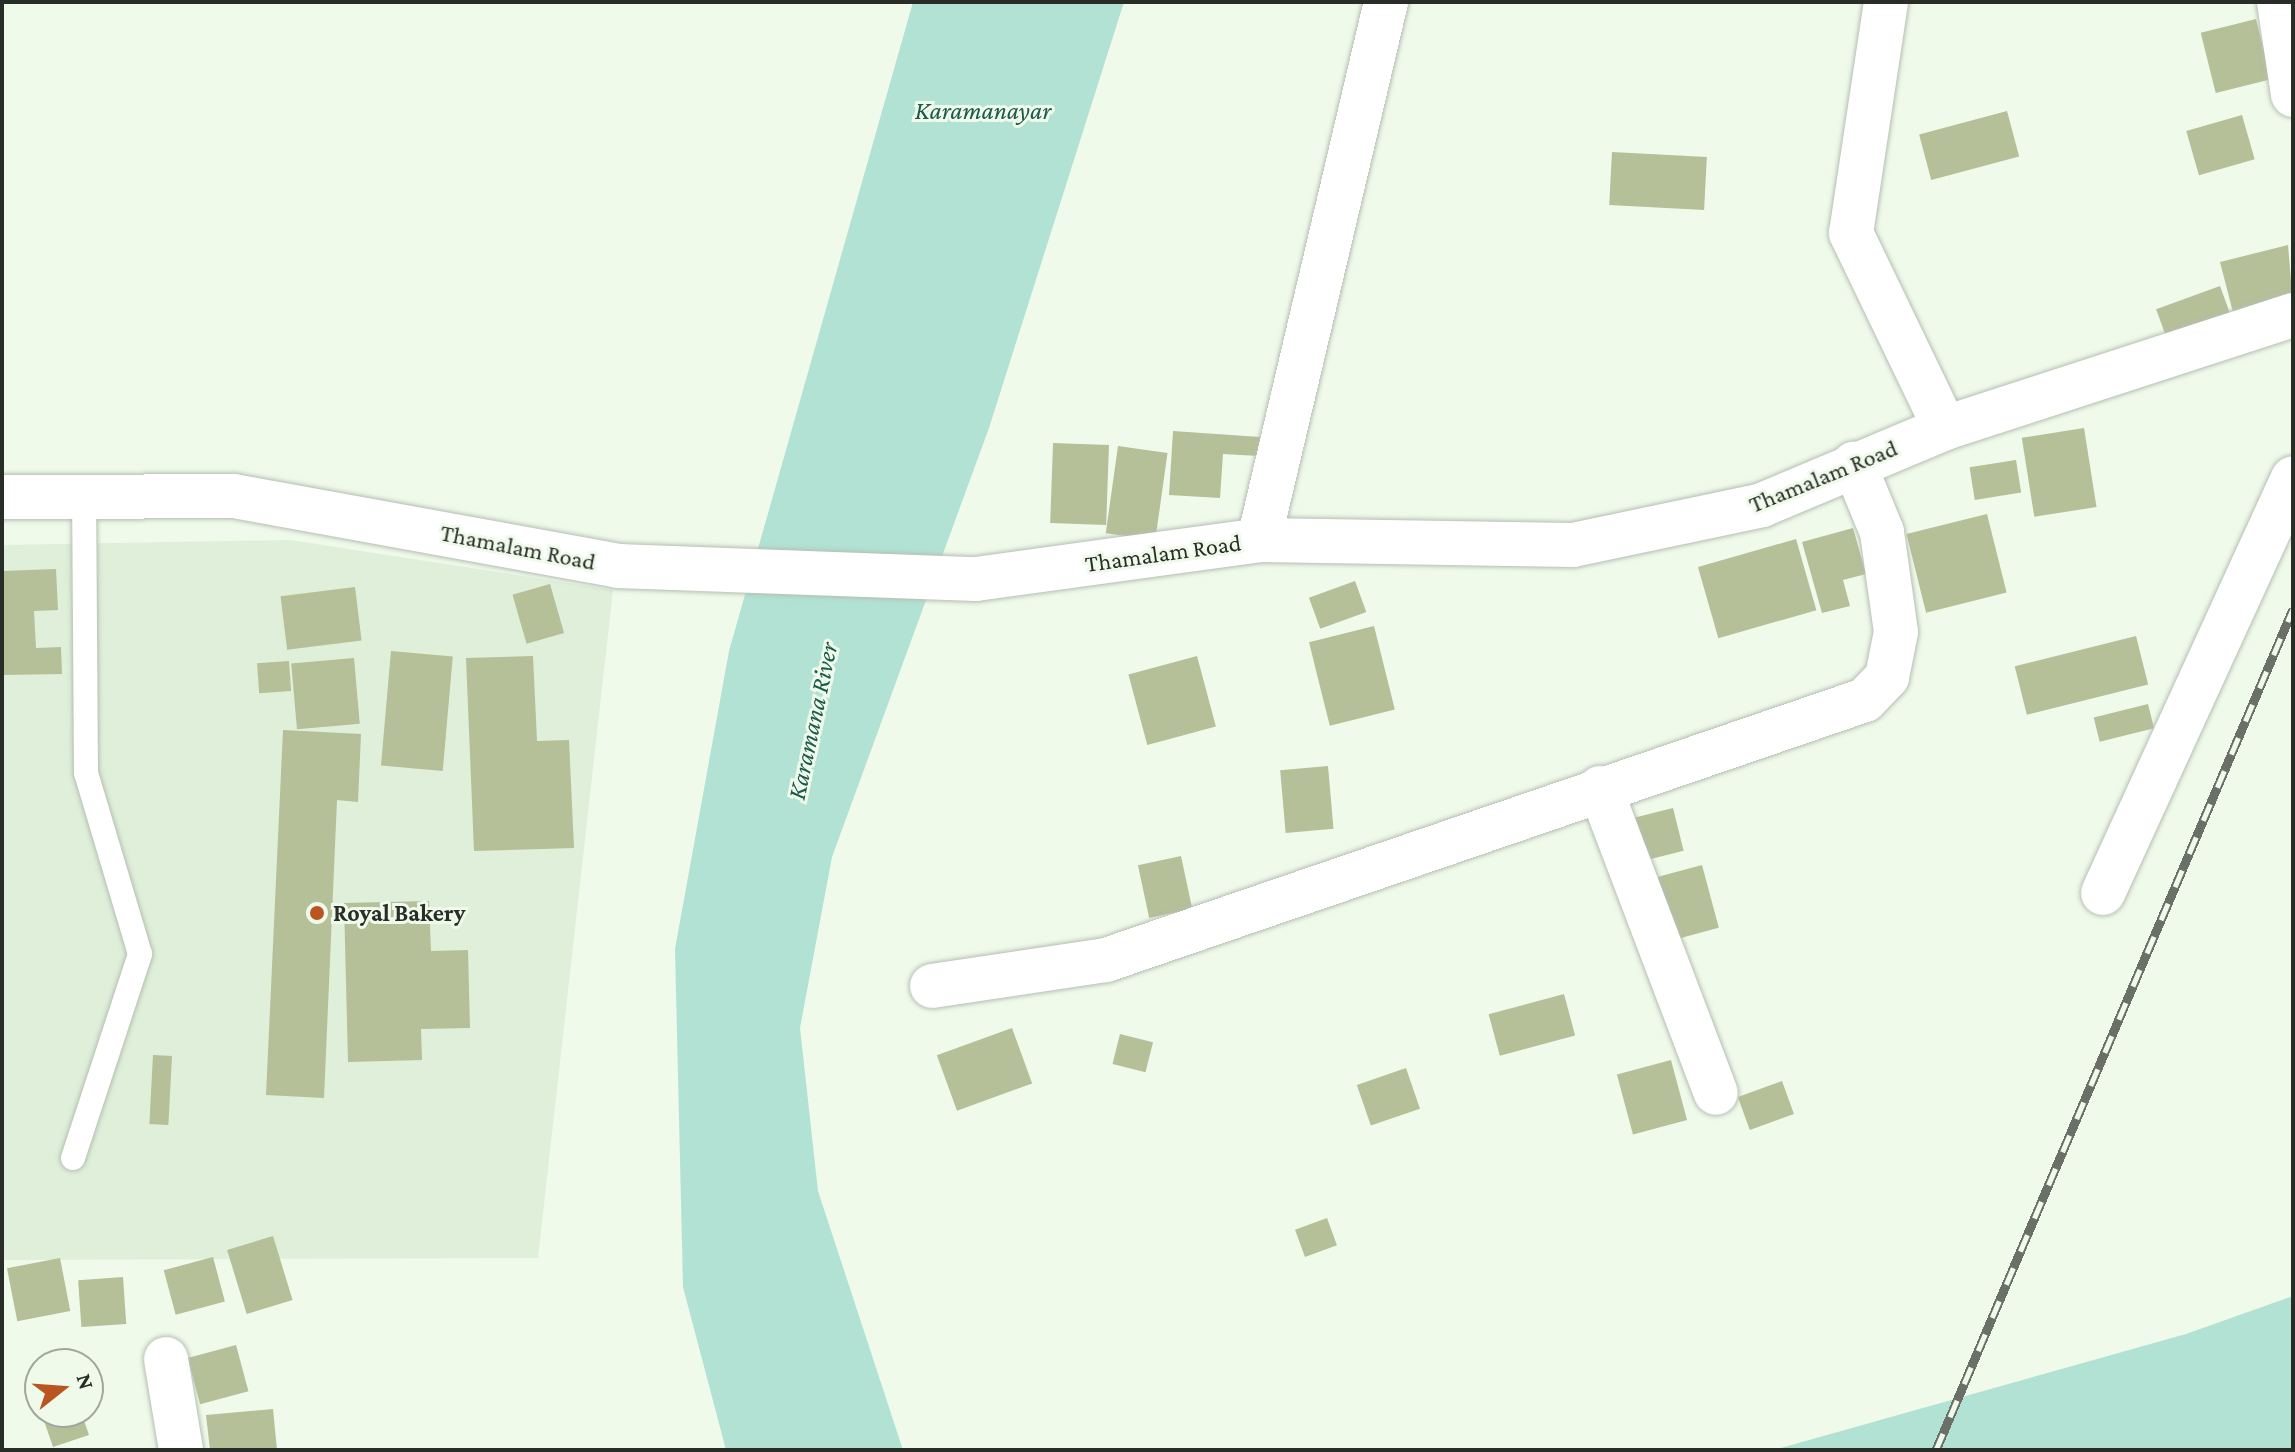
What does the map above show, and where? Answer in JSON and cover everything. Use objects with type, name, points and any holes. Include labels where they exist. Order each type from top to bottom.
[{"type":"street","points":[[1259,540],[1386,2]]},
{"type":"street","points":[[1886,2],[1851,233],[1945,428]]},
{"type":"street","points":[[2279,2],[2293,95]]},
{"type":"street","name":"Thamalam Road","points":[[2,497],[234,496],[618,566],[976,579],[1259,540],[1573,545],[1762,505],[1945,428],[2293,315]]},
{"type":"street","points":[[932,986],[1106,960],[1600,788],[1865,700],[1887,677],[1896,632],[1882,532],[1854,464]]},
{"type":"street","points":[[2103,893],[2293,478]]},
{"type":"street","points":[[1600,788],[1716,1093]]},
{"type":"street","points":[[166,1359],[181,1450]]},
{"type":"lane","points":[[73,1158],[140,954],[86,773],[84,497]]},
{"type":"shaded area","points":[[290,540],[613,590],[538,1258],[2,1260],[2,545]]},
{"type":"water","name":"Karamanayar","points":[[913,2],[1124,2],[989,428],[832,857],[800,1028],[818,1191],[903,1450],[726,1450],[683,1287],[675,949],[729,651]]},
{"type":"water","points":[[2293,1296],[2293,1450],[1774,1450],[2186,1334]]},
{"type":"building","points":[[2256,19],[2271,79],[2216,93],[2201,33]]},
{"type":"building","points":[[2007,111],[2019,156],[1931,180],[1919,135]]},
{"type":"building","points":[[2242,115],[2255,159],[2199,175],[2186,131]]},
{"type":"building","points":[[1612,152],[1707,157],[1704,210],[1609,205]]},
{"type":"building","points":[[2288,245],[2293,305],[2235,320],[2220,262]]},
{"type":"building","points":[[2220,286],[2231,316],[2167,339],[2156,309]]},
{"type":"building","points":[[2084,428],[2097,507],[2034,517],[2022,438]]},
{"type":"building","points":[[1173,431],[1260,437],[1259,456],[1223,454],[1220,498],[1169,495]]},
{"type":"building","points":[[1053,443],[1109,445],[1106,525],[1050,523]]},
{"type":"building","points":[[1118,446],[1168,453],[1155,540],[1106,533]]},
{"type":"building","points":[[2016,460],[2021,493],[1975,500],[1970,467]]},
{"type":"building","points":[[1987,514],[2007,593],[1926,613],[1906,534]]},
{"type":"building","points":[[1853,528],[1866,574],[1843,580],[1850,606],[1822,613],[1802,542]]},
{"type":"building","points":[[1796,539],[1816,610],[1718,638],[1698,567]]},
{"type":"building","points":[[56,569],[58,610],[34,611],[36,648],[61,647],[62,674],[2,675],[2,571]]},
{"type":"building","points":[[1355,581],[1366,612],[1320,629],[1309,598]]},
{"type":"building","points":[[550,584],[564,633],[527,644],[513,595]]},
{"type":"building","points":[[355,587],[362,641],[287,650],[281,596]]},
{"type":"building","points":[[1374,626],[1395,709],[1330,726],[1309,642]]},
{"type":"building","points":[[2136,636],[2148,685],[2027,715],[2015,666]]},
{"type":"building","points":[[391,651],[453,656],[443,771],[381,766]]},
{"type":"building","points":[[533,656],[537,741],[569,740],[574,848],[474,851],[466,658]]},
{"type":"building","points":[[1197,656],[1216,727],[1147,745],[1128,674]]},
{"type":"building","points":[[354,658],[360,724],[297,729],[291,663]]},
{"type":"building","points":[[289,661],[291,691],[259,693],[257,663]]},
{"type":"building","points":[[2148,704],[2154,728],[2100,742],[2094,718]]},
{"type":"building","points":[[283,730],[361,734],[358,802],[337,800],[324,1098],[266,1095]]},
{"type":"building","points":[[1328,766],[1333,829],[1286,833],[1280,770]]},
{"type":"building","points":[[1673,808],[1684,851],[1646,860],[1635,817]]},
{"type":"building","points":[[1181,856],[1192,909],[1149,918],[1138,865]]},
{"type":"building","points":[[1702,865],[1719,928],[1668,942],[1651,879]]},
{"type":"building","points":[[429,901],[431,951],[468,950],[470,1028],[421,1029],[422,1060],[348,1062],[344,903]]},
{"type":"building","points":[[1564,994],[1575,1036],[1500,1056],[1489,1014]]},
{"type":"building","points":[[1012,1028],[1032,1083],[957,1111],[937,1055]]},
{"type":"building","points":[[1120,1034],[1153,1042],[1145,1072],[1113,1064]]},
{"type":"building","points":[[153,1055],[172,1056],[168,1125],[149,1124]]},
{"type":"building","points":[[1671,1060],[1687,1120],[1633,1134],[1617,1074]]},
{"type":"building","points":[[1406,1068],[1420,1109],[1371,1126],[1357,1085]]},
{"type":"building","points":[[1782,1081],[1794,1114],[1750,1130],[1738,1097]]},
{"type":"building","points":[[1327,1218],[1337,1245],[1305,1257],[1295,1230]]},
{"type":"building","points":[[273,1236],[293,1300],[247,1314],[227,1250]]},
{"type":"building","points":[[213,1257],[225,1301],[176,1315],[164,1270]]},
{"type":"building","points":[[60,1258],[70,1311],[17,1321],[7,1268]]},
{"type":"building","points":[[123,1277],[126,1324],[81,1327],[78,1280]]},
{"type":"building","points":[[236,1345],[248,1391],[200,1404],[188,1358]]},
{"type":"building","points":[[273,1409],[277,1450],[210,1450],[206,1415]]},
{"type":"building","points":[[46,1428],[87,1428],[89,1435],[53,1447]]},
{"type":"railway","points":[[1936,1450],[2293,609]]},
{"type":"place","name":"Royal Bakery","points":[[317,913]]},
{"type":"water label","name":"Karamana River","points":[[813,721]]}]
